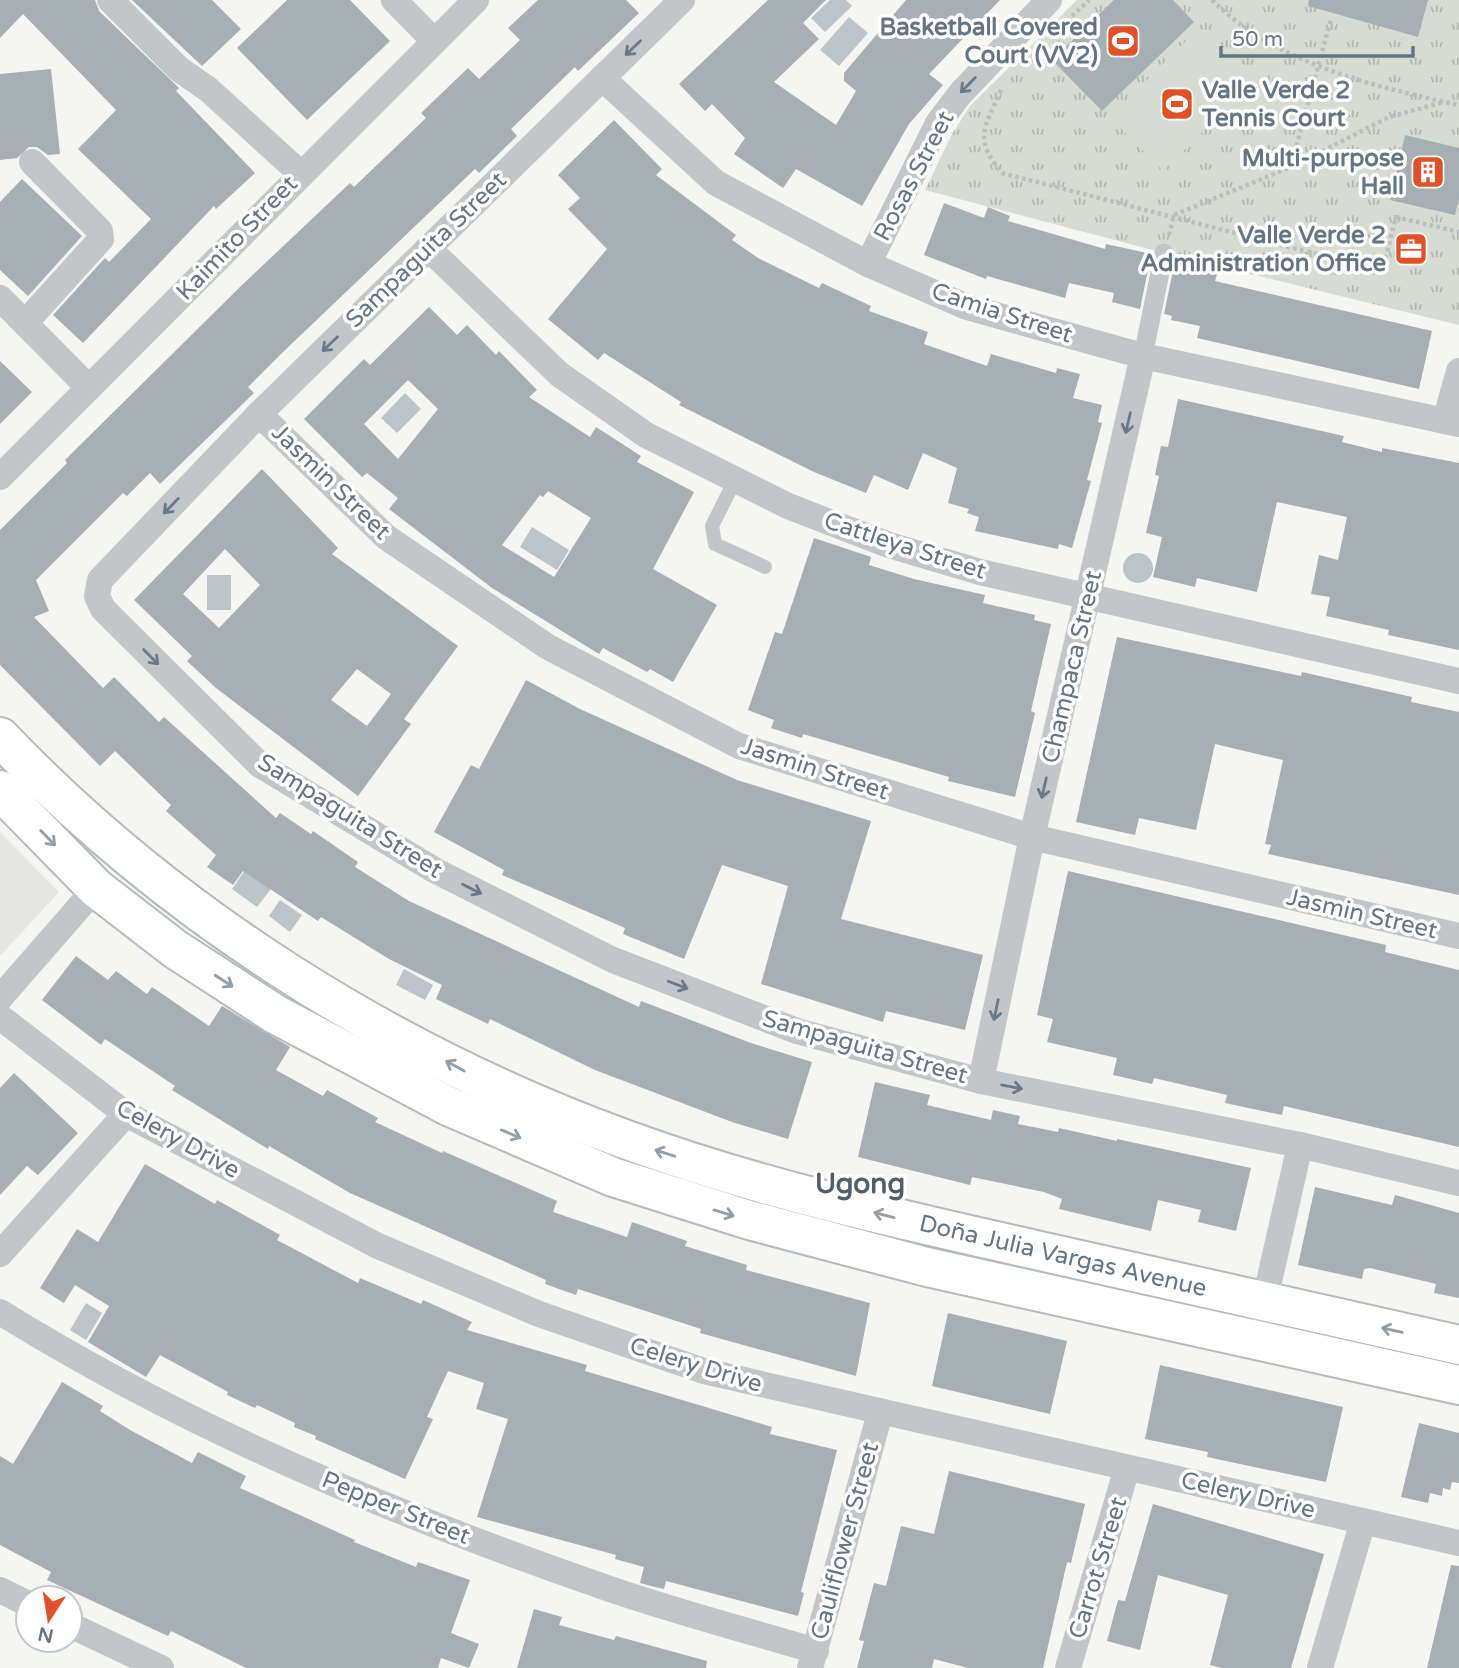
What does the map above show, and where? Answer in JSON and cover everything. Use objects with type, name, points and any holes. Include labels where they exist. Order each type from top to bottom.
[{"type":"main road","name":"Doña Julia Vargas Avenue","points":[[0,737],[125,855],[200,914],[297,979],[465,1072],[625,1139],[758,1184],[936,1228],[1459,1345]]},
{"type":"main road","name":"Doña Julia Vargas Avenue","points":[[0,790],[96,888],[175,949],[275,1014],[448,1106],[613,1177],[749,1220],[927,1267],[1459,1385]]},
{"type":"street","points":[[110,0],[179,69],[209,90],[300,173]]},
{"type":"street","points":[[394,0],[434,41]]},
{"type":"street","name":"Kaimito Street","points":[[0,477],[300,173],[476,0]]},
{"type":"street","name":"Sampaguita Street","points":[[681,0],[259,414],[100,580],[97,596],[103,609],[260,765],[436,871],[613,960],[797,1031],[981,1081],[1300,1145],[1459,1183]]},
{"type":"street","name":"Rosas Street","points":[[868,264],[939,123],[960,94],[1049,0]]},
{"type":"street","name":"Camia Street","points":[[602,78],[716,183],[868,264],[967,306],[1143,356],[1452,423]]},
{"type":"street","points":[[25,323],[101,239],[100,231],[32,162]]},
{"type":"street","name":"Cattleya Street","points":[[428,248],[559,374],[646,435],[788,506],[889,545],[980,572],[1459,681]]},
{"type":"street","name":"Champaca Street","points":[[981,1081],[1032,837],[1089,595],[1164,253]]},
{"type":"street","points":[[0,298],[89,388]]},
{"type":"street","points":[[1452,423],[1459,371]]},
{"type":"street","name":"Jasmin Street","points":[[259,414],[386,537],[548,648],[739,746],[1032,837],[1459,936]]},
{"type":"street","points":[[0,998],[96,888]]},
{"type":"street","name":"Celery Drive","points":[[0,1017],[126,1114],[378,1246],[539,1314],[704,1371],[1459,1544]]},
{"type":"street","points":[[0,1254],[126,1114]]},
{"type":"street","points":[[1256,1340],[1300,1145]]},
{"type":"street","name":"Pepper Street","points":[[0,1312],[82,1363],[225,1436],[411,1517],[813,1659]]},
{"type":"street","name":"Cauliflower Street","points":[[813,1659],[880,1413]]},
{"type":"street","name":"Carrot Street","points":[[1068,1668],[1127,1468]]},
{"type":"street","points":[[1320,1668],[1363,1521]]},
{"type":"street","points":[[84,1632],[161,1668]]},
{"type":"lane","points":[[736,480],[712,526],[715,544],[765,567]]},
{"type":"path","points":[[1060,29],[1089,0]]},
{"type":"path","points":[[1212,0],[1248,32],[1320,68],[1459,105]]},
{"type":"path","points":[[1291,167],[1320,68],[1331,19]]},
{"type":"path","points":[[1002,87],[983,131],[985,152],[1002,173],[1174,215],[1382,271],[1396,217],[1459,232]]},
{"type":"path","points":[[1174,215],[1291,167],[1388,117],[1444,102]]},
{"type":"path","points":[[1164,253],[1174,215]]},
{"type":"shaded area","points":[[830,0],[846,0],[852,6],[825,32],[811,18]]},
{"type":"shaded area","points":[[849,17],[868,33],[839,66],[820,50]]},
{"type":"shaded area","points":[[405,393],[421,409],[397,433],[381,418]]},
{"type":"shaded area","points":[[532,527],[569,550],[557,570],[520,547]]},
{"type":"shaded area","points":[[1138,553],[1144,554],[1152,562],[1152,574],[1144,582],[1138,583],[1132,582],[1124,574],[1123,568],[1124,562],[1132,554]]},
{"type":"shaded area","points":[[207,575],[231,575],[231,610],[207,610]]},
{"type":"shaded area","points":[[0,832],[59,892],[0,956]]},
{"type":"shaded area","points":[[248,866],[274,885],[257,907],[232,889]]},
{"type":"shaded area","points":[[280,900],[302,915],[290,932],[269,916]]},
{"type":"shaded area","points":[[404,969],[433,985],[425,1000],[396,985]]},
{"type":"shaded area","points":[[86,1303],[102,1313],[86,1340],[70,1330]]},
{"type":"green space","points":[[1077,0],[1459,0],[1459,325],[1164,253],[925,190],[952,134],[970,106]]},
{"type":"green space","name":"Valle Verde 2 Tennis Court","points":[[1191,36],[1245,90],[1163,171],[1110,117]]},
{"type":"building","points":[[0,0],[95,0],[99,11],[179,88],[176,91],[255,173],[216,209],[214,206],[83,343],[53,315],[105,258],[109,262],[151,219],[78,149],[116,110],[23,14],[0,38]]},
{"type":"building","points":[[132,0],[212,0],[241,29],[202,66]]},
{"type":"building","points":[[287,0],[350,0],[390,41],[307,120],[237,48]]},
{"type":"building","points":[[538,0],[626,0],[639,13],[578,71],[575,67],[511,129],[517,136],[479,173],[475,169],[282,353],[248,387],[254,393],[160,484],[150,473],[127,496],[123,493],[36,580],[49,611],[34,617],[103,688],[114,677],[159,722],[164,717],[276,818],[280,813],[311,834],[313,831],[358,862],[355,867],[409,901],[639,1007],[641,1001],[751,1043],[812,1062],[788,1139],[732,1122],[595,1070],[490,1019],[488,1024],[436,999],[442,985],[389,959],[321,917],[318,921],[243,871],[233,885],[207,867],[216,855],[166,811],[171,805],[115,751],[100,766],[0,665],[0,530],[67,463],[65,460],[241,286],[350,183],[354,187],[426,118],[421,113],[468,68],[479,79],[520,40],[508,28]]},
{"type":"building","points":[[768,0],[826,0],[803,23],[819,39],[774,82],[836,125],[856,91],[844,81],[844,73],[906,0],[1000,0],[929,74],[943,85],[909,124],[862,206],[796,169],[783,188],[734,154],[745,138],[712,104],[705,111],[679,84]]},
{"type":"building","name":"Basketball Covered Court (VV2)","points":[[1114,0],[1173,0],[1194,22],[1102,111],[1052,60]]},
{"type":"building","points":[[1309,0],[1428,0],[1418,37],[1308,6]]},
{"type":"building","points":[[51,69],[60,154],[48,155],[37,147],[29,147],[17,158],[0,160],[0,74]]},
{"type":"building","points":[[614,120],[662,169],[656,175],[736,235],[732,240],[758,258],[819,288],[822,283],[871,306],[869,311],[928,332],[924,344],[987,366],[991,354],[1056,373],[1057,368],[1080,374],[1073,398],[1102,405],[1098,422],[1102,423],[1087,480],[1091,481],[1072,548],[1059,544],[1058,549],[975,531],[979,517],[967,513],[969,509],[948,503],[957,468],[923,453],[908,490],[874,475],[866,493],[814,472],[679,405],[681,402],[604,353],[598,360],[548,319],[607,249],[568,209],[580,198],[558,175]]},
{"type":"building","name":"Multi-purpose Hall","points":[[1405,135],[1459,148],[1459,197],[1455,215],[1390,200]]},
{"type":"building","points":[[22,179],[82,236],[28,296],[0,270],[0,202]]},
{"type":"building","points":[[944,203],[984,218],[988,207],[1010,216],[1008,221],[1105,249],[1106,244],[1151,255],[1140,309],[1112,302],[1114,293],[1069,283],[1065,298],[987,276],[986,279],[924,255]]},
{"type":"building","points":[[1175,261],[1218,271],[1215,281],[1432,331],[1419,389],[1197,338],[1200,326],[1171,320],[1172,316],[1164,314]]},
{"type":"building","points":[[429,307],[457,335],[467,325],[496,355],[499,351],[537,390],[529,397],[590,437],[596,427],[641,456],[637,462],[694,492],[653,569],[717,605],[673,682],[650,669],[647,672],[603,648],[599,654],[492,588],[389,509],[398,498],[367,473],[362,477],[304,419],[364,359],[370,365]],"holes":[[[408,380],[438,409],[398,459],[364,424]],[[548,491],[591,518],[554,577],[502,545],[540,495],[543,497]]]},
{"type":"building","points":[[0,361],[32,392],[0,424]]},
{"type":"building","points":[[1178,399],[1344,436],[1342,442],[1382,452],[1382,448],[1459,463],[1459,650],[1388,635],[1389,630],[1326,616],[1330,597],[1311,594],[1319,555],[1338,560],[1347,517],[1277,502],[1257,592],[1197,578],[1195,587],[1153,577],[1162,537],[1146,533],[1159,476],[1155,475],[1161,446],[1168,447]]},
{"type":"building","points":[[262,469],[338,548],[332,554],[458,646],[404,719],[411,724],[358,796],[216,688],[187,661],[192,656],[134,600]],"holes":[[[225,549],[260,585],[219,628],[183,594]],[[357,669],[391,694],[367,726],[331,700]]]},
{"type":"building","points":[[814,538],[871,557],[869,565],[914,579],[985,595],[983,603],[1035,615],[1034,620],[1051,624],[1031,711],[1035,713],[1015,797],[948,781],[949,777],[803,734],[802,738],[771,728],[774,720],[748,710],[775,632],[782,634]]},
{"type":"building","points":[[1117,637],[1301,676],[1302,672],[1412,697],[1411,702],[1459,712],[1459,895],[1268,854],[1271,845],[1265,844],[1283,760],[1215,744],[1196,830],[1139,818],[1135,835],[1076,822]]},
{"type":"building","points":[[526,680],[580,709],[737,780],[871,821],[841,919],[983,955],[965,1030],[886,1011],[883,1022],[761,984],[788,886],[722,865],[684,959],[623,934],[625,928],[502,875],[504,870],[434,832],[471,765],[479,769]]},
{"type":"building","points":[[1068,871],[1386,945],[1385,952],[1459,970],[1459,1147],[1284,1106],[1282,1115],[1225,1103],[1227,1095],[1154,1078],[1152,1084],[1113,1075],[1117,1058],[1047,1042],[1053,1019],[1037,1015]]},
{"type":"building","points":[[76,956],[108,980],[116,971],[147,994],[152,987],[209,1026],[222,1006],[290,1047],[276,1070],[323,1096],[327,1090],[378,1118],[375,1122],[557,1201],[553,1212],[627,1237],[632,1222],[687,1241],[685,1246],[747,1265],[746,1270],[870,1303],[856,1376],[700,1333],[701,1329],[578,1289],[576,1295],[545,1284],[546,1280],[350,1193],[269,1146],[268,1149],[172,1090],[175,1086],[105,1039],[101,1045],[42,1000]]},
{"type":"building","points":[[14,1073],[78,1133],[38,1175],[27,1166],[0,1195],[0,1088]]},
{"type":"building","points":[[875,1082],[930,1095],[927,1105],[991,1120],[993,1110],[1020,1116],[1018,1124],[1058,1132],[1059,1128],[1251,1168],[1236,1231],[1198,1222],[1201,1210],[1158,1200],[1151,1231],[1059,1209],[1062,1199],[1044,1192],[972,1177],[970,1185],[858,1157]]},
{"type":"building","points":[[145,1164],[215,1204],[217,1200],[280,1235],[277,1240],[358,1283],[360,1278],[421,1304],[423,1300],[472,1322],[467,1330],[587,1365],[585,1371],[772,1427],[770,1434],[837,1450],[801,1592],[804,1593],[798,1616],[666,1581],[664,1589],[640,1583],[644,1567],[615,1559],[616,1555],[477,1517],[508,1419],[476,1409],[484,1383],[448,1371],[427,1417],[433,1419],[405,1479],[315,1439],[316,1436],[294,1427],[295,1423],[257,1405],[255,1408],[227,1395],[228,1392],[160,1355],[146,1377],[88,1342],[109,1306],[75,1285],[64,1303],[40,1288],[77,1229],[98,1242]]},
{"type":"building","points":[[1315,1187],[1392,1205],[1395,1195],[1459,1213],[1459,1298],[1434,1293],[1436,1284],[1370,1268],[1364,1269],[1362,1279],[1298,1265]]},
{"type":"building","points":[[948,1313],[1067,1341],[1050,1414],[932,1386]]},
{"type":"building","points":[[1160,1365],[1343,1407],[1326,1482],[1207,1457],[1208,1452],[1145,1439]]},
{"type":"building","points":[[62,1382],[103,1406],[100,1411],[130,1430],[192,1463],[198,1452],[246,1476],[240,1488],[355,1540],[354,1542],[416,1567],[418,1562],[470,1580],[451,1633],[479,1644],[469,1668],[441,1658],[438,1668],[246,1668],[171,1631],[168,1636],[84,1597],[84,1584],[56,1584],[47,1580],[51,1572],[0,1545],[0,1456],[13,1464]]},
{"type":"building","points":[[1419,1423],[1459,1433],[1459,1483],[1452,1482],[1450,1490],[1443,1488],[1442,1496],[1430,1493],[1428,1503],[1401,1497]]},
{"type":"building","points":[[949,1471],[1085,1504],[1071,1563],[1067,1562],[1043,1668],[968,1668],[934,1659],[932,1668],[857,1668],[864,1641],[859,1640],[874,1583],[886,1586],[901,1526],[934,1534]]},
{"type":"building","points":[[1153,1504],[1324,1554],[1291,1668],[1222,1668],[1210,1665],[1228,1595],[1158,1575],[1140,1650],[1107,1641],[1118,1600],[1125,1601]]},
{"type":"building","points":[[1451,1565],[1459,1566],[1459,1668],[1427,1668]]},
{"type":"building","points":[[534,1609],[562,1617],[559,1625],[614,1640],[616,1636],[707,1661],[706,1668],[517,1668]]},
{"type":"place","name":"Basketball Covered Court (VV2)","points":[[1123,41]]},
{"type":"place","name":"Valle Verde 2 Tennis Court","points":[[1177,104]]},
{"type":"place","name":"Multi-purpose Hall","points":[[1428,172]]},
{"type":"place","name":"Valle Verde 2 Administration Office","points":[[1411,249]]},
{"type":"district","name":"Ugong","points":[[860,1184]]}]
